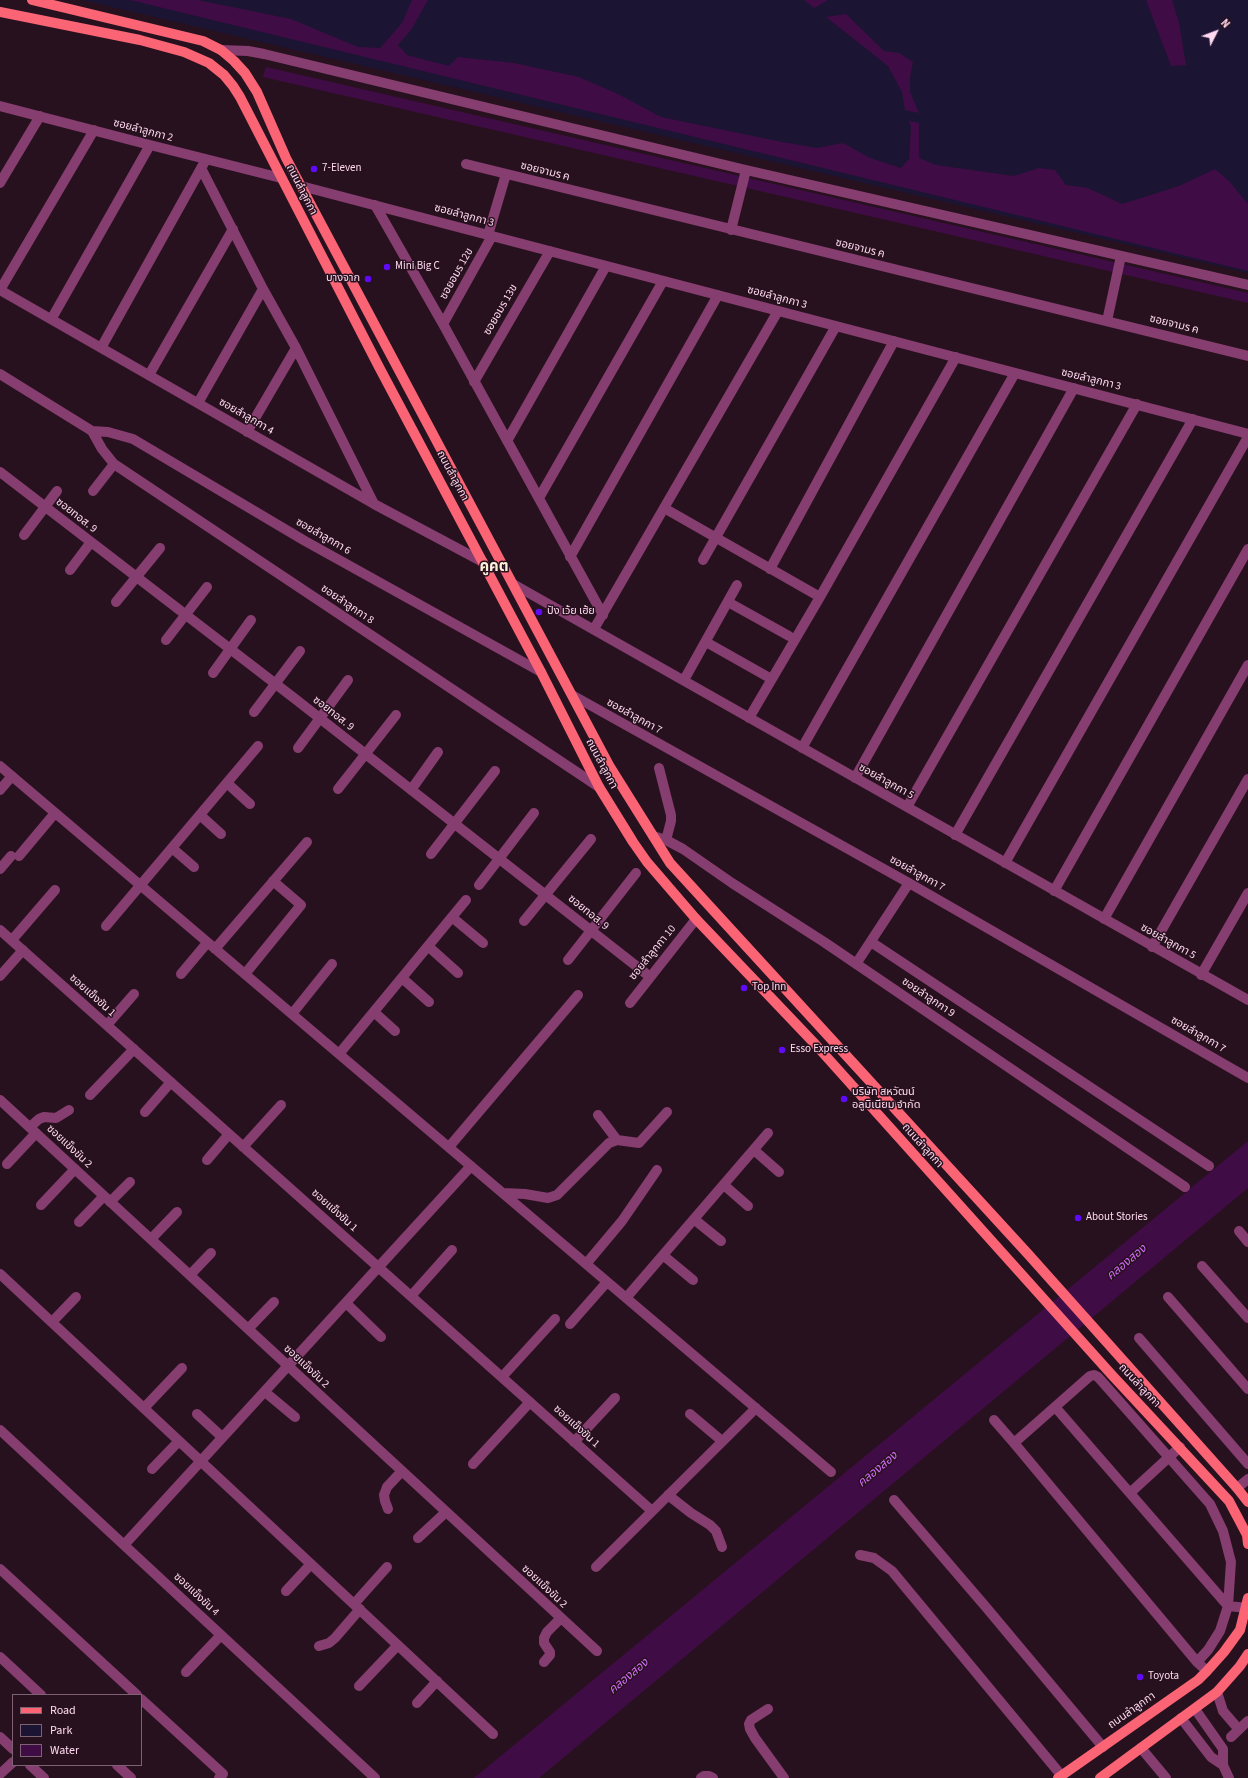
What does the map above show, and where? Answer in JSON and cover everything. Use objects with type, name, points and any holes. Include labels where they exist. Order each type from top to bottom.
[{"type":"main road","name":"ถนนลำลูกกา","points":[[32,0],[203,41],[221,50],[234,60],[245,73],[257,92],[286,158],[610,767],[670,863],[1028,1254],[1248,1502]]},
{"type":"main road","name":"ถนนลำลูกกา","points":[[0,12],[140,40],[184,52],[209,63],[224,76],[240,97],[280,178],[541,672],[599,787],[633,842],[696,919],[815,1044],[1111,1374],[1229,1501],[1247,1535],[1248,1544]]},
{"type":"main road","points":[[745,970],[756,957]]},
{"type":"main road","name":"ถนนลำลูกกา","points":[[1060,1777],[1198,1680],[1224,1652],[1240,1630],[1248,1598]]},
{"type":"main road","points":[[1102,1778],[1218,1692],[1248,1654]]},
{"type":"street","points":[[221,50],[248,51],[264,54],[745,174],[1120,260],[1248,285]]},
{"type":"street","name":"ซอยลำลูกกา 2","points":[[0,106],[150,145],[203,164],[280,178]]},
{"type":"street","points":[[0,182],[40,116]]},
{"type":"street","points":[[0,290],[94,130]]},
{"type":"street","points":[[52,318],[150,145]]},
{"type":"street","points":[[203,164],[263,289],[296,348],[374,504]]},
{"type":"street","points":[[101,348],[203,164]]},
{"type":"street","name":"ซอยจามร ค","points":[[466,164],[1248,356]]},
{"type":"street","name":"ซอยอมร 12ข","points":[[443,324],[490,235],[506,174]]},
{"type":"street","points":[[731,230],[745,174]]},
{"type":"street","name":"ซอยลำลูกกา 3","points":[[301,186],[1137,404],[1248,435]]},
{"type":"street","points":[[375,205],[443,324],[603,615]]},
{"type":"street","points":[[149,375],[233,229]]},
{"type":"street","name":"ซอยอมร 13ข","points":[[474,382],[550,251]]},
{"type":"street","points":[[1107,321],[1120,260]]},
{"type":"street","points":[[507,440],[606,266]]},
{"type":"street","points":[[539,498],[663,281]]},
{"type":"street","points":[[198,403],[263,289]]},
{"type":"street","name":"ซอยลำลูกกา 4","points":[[0,290],[52,318],[101,348],[374,504],[483,562]]},
{"type":"street","points":[[570,557],[718,295]]},
{"type":"street","points":[[594,629],[778,311]]},
{"type":"street","points":[[703,560],[714,537],[836,326]]},
{"type":"street","points":[[770,568],[894,341]]},
{"type":"street","points":[[247,432],[296,348]]},
{"type":"street","points":[[749,718],[820,597],[956,357]]},
{"type":"street","points":[[802,748],[1015,373]]},
{"type":"street","points":[[0,374],[92,431]]},
{"type":"street","points":[[854,778],[1074,388]]},
{"type":"street","points":[[907,807],[1137,404]]},
{"type":"street","points":[[955,835],[1193,419]]},
{"type":"street","name":"ซอยลำลูกกา 8","points":[[92,431],[102,449],[114,464],[599,787]]},
{"type":"street","name":"ซอยลำลูกกา 6","points":[[92,431],[108,432],[133,439],[305,541],[541,672]]},
{"type":"street","points":[[1005,863],[1248,435]]},
{"type":"street","points":[[93,491],[114,464]]},
{"type":"street","name":"ซอยทอส. 9","points":[[0,473],[230,649],[649,976]]},
{"type":"street","points":[[24,535],[57,491]]},
{"type":"street","points":[[664,508],[820,597]]},
{"type":"street","points":[[70,570],[91,542]]},
{"type":"street","points":[[116,602],[160,548]]},
{"type":"street","points":[[1054,891],[1248,549]]},
{"type":"street","name":"ซอยลำลูกกา 5","points":[[512,584],[1248,1000]]},
{"type":"street","points":[[684,680],[737,585]]},
{"type":"street","points":[[166,640],[187,616],[207,587]]},
{"type":"street","points":[[728,602],[789,636]]},
{"type":"street","points":[[213,673],[251,620]]},
{"type":"street","points":[[706,642],[768,677]]},
{"type":"street","points":[[254,712],[300,651]]},
{"type":"street","points":[[1104,919],[1248,665]]},
{"type":"street","points":[[298,748],[348,680]]},
{"type":"street","name":"ซอยลำลูกกา 7","points":[[572,695],[909,883],[1248,1078]]},
{"type":"street","points":[[338,789],[396,715]]},
{"type":"street","points":[[106,926],[258,746]]},
{"type":"street","points":[[411,790],[438,752]]},
{"type":"street","points":[[0,766],[831,1472]]},
{"type":"street","points":[[659,768],[671,815],[666,840]]},
{"type":"street","points":[[431,854],[495,771]]},
{"type":"street","points":[[0,790],[12,776]]},
{"type":"street","points":[[1152,947],[1248,778]]},
{"type":"street","points":[[227,783],[250,804]]},
{"type":"street","points":[[0,870],[55,813]]},
{"type":"street","points":[[479,885],[534,813]]},
{"type":"street","points":[[200,815],[221,834]]},
{"type":"street","name":"ซอยลำลูกกา 9","points":[[653,836],[666,840],[683,849],[856,964],[1185,1187]]},
{"type":"street","points":[[524,921],[592,839]]},
{"type":"street","points":[[181,974],[211,946],[273,881],[307,842]]},
{"type":"street","points":[[172,848],[194,868]]},
{"type":"street","points":[[568,960],[636,873]]},
{"type":"street","points":[[244,974],[301,905],[273,881]]},
{"type":"street","points":[[856,964],[909,883]]},
{"type":"street","points":[[12,940],[55,890]]},
{"type":"street","points":[[1202,974],[1248,893]]},
{"type":"street","points":[[339,1054],[453,918],[466,900]]},
{"type":"street","points":[[453,918],[483,943]]},
{"type":"street","name":"ซอยลำลูกกา 10","points":[[630,1003],[649,976],[696,919]]},
{"type":"street","name":"ซอยแข็งขัน 1","points":[[0,930],[652,1511]]},
{"type":"street","points":[[871,942],[1209,1166]]},
{"type":"street","points":[[429,947],[458,973]]},
{"type":"street","points":[[0,976],[23,950]]},
{"type":"street","points":[[292,1014],[332,964]]},
{"type":"street","points":[[402,978],[429,1002]]},
{"type":"street","points":[[107,1025],[134,994]]},
{"type":"street","points":[[449,1147],[578,995]]},
{"type":"street","points":[[374,1012],[395,1031]]},
{"type":"street","points":[[90,1095],[134,1049]]},
{"type":"street","points":[[145,1112],[171,1082]]},
{"type":"street","name":"ซอยแข็งขัน 2","points":[[0,1100],[596,1651]]},
{"type":"street","points":[[243,1147],[281,1104]]},
{"type":"street","points":[[7,1164],[33,1130],[39,1119],[44,1117],[56,1118],[69,1110]]},
{"type":"street","points":[[503,1194],[525,1194],[548,1198],[557,1195],[576,1178],[609,1143],[617,1140],[639,1143],[667,1112]]},
{"type":"street","points":[[598,1115],[617,1140]]},
{"type":"street","points":[[626,1298],[695,1220],[768,1133]]},
{"type":"street","points":[[207,1160],[229,1134]]},
{"type":"street","points":[[754,1150],[779,1172]]},
{"type":"street","points":[[124,1545],[471,1166]]},
{"type":"street","points":[[41,1205],[75,1169]]},
{"type":"street","points":[[586,1264],[622,1221],[657,1170]]},
{"type":"street","points":[[79,1222],[130,1182]]},
{"type":"street","points":[[724,1185],[748,1206]]},
{"type":"street","points":[[151,1239],[177,1212]]},
{"type":"street","points":[[695,1220],[721,1241]]},
{"type":"street","points":[[1239,1231],[1248,1242]]},
{"type":"street","points":[[411,1296],[452,1250]]},
{"type":"street","points":[[190,1275],[211,1253]]},
{"type":"street","points":[[664,1256],[693,1280]]},
{"type":"street","points":[[1202,1266],[1248,1318]]},
{"type":"street","points":[[0,1274],[493,1734]]},
{"type":"street","points":[[570,1324],[607,1282]]},
{"type":"street","points":[[52,1322],[76,1296]]},
{"type":"street","points":[[1168,1297],[1248,1389]]},
{"type":"street","points":[[248,1329],[274,1302]]},
{"type":"street","points":[[346,1303],[382,1337]]},
{"type":"street","points":[[502,1377],[555,1319]]},
{"type":"street","points":[[1139,1338],[1248,1464]]},
{"type":"street","points":[[144,1408],[182,1368]]},
{"type":"street","points":[[1014,1443],[1056,1408],[1090,1376],[1094,1375],[1098,1377],[1210,1504],[1223,1531],[1231,1562],[1228,1606],[1220,1631],[1208,1650],[1197,1662]]},
{"type":"street","points":[[265,1392],[295,1417]]},
{"type":"street","points":[[574,1442],[615,1398]]},
{"type":"street","points":[[473,1464],[530,1402]]},
{"type":"street","points":[[596,1567],[756,1408]]},
{"type":"street","points":[[1056,1408],[1228,1606],[1246,1608]]},
{"type":"street","points":[[197,1414],[222,1437]]},
{"type":"street","points":[[690,1414],[722,1441]]},
{"type":"street","points":[[994,1420],[1197,1662],[1207,1671]]},
{"type":"street","name":"ซอยแข็งขัน 4","points":[[0,1430],[375,1778]]},
{"type":"street","points":[[152,1469],[178,1440]]},
{"type":"street","points":[[1130,1493],[1180,1447]]},
{"type":"street","points":[[388,1509],[384,1495],[387,1487],[402,1471]]},
{"type":"street","points":[[1237,1488],[1248,1479]]},
{"type":"street","points":[[668,1495],[691,1513],[710,1525],[716,1531],[722,1547]]},
{"type":"street","points":[[894,1500],[1103,1747]]},
{"type":"street","points":[[418,1538],[446,1512]]},
{"type":"street","points":[[860,1555],[874,1558],[892,1571],[1060,1777]]},
{"type":"street","points":[[286,1591],[311,1564]]},
{"type":"street","points":[[319,1646],[329,1643],[334,1638],[387,1567]]},
{"type":"street","points":[[0,1569],[136,1694]]},
{"type":"street","points":[[544,1662],[550,1655],[550,1652],[544,1643],[544,1638],[547,1632],[561,1618]]},
{"type":"street","points":[[186,1672],[221,1635]]},
{"type":"street","points":[[359,1686],[398,1645]]},
{"type":"street","points":[[0,1657],[40,1694]]},
{"type":"street","points":[[417,1703],[436,1681]]},
{"type":"street","points":[[1218,1692],[1223,1711],[1235,1725]]},
{"type":"street","points":[[142,1700],[223,1774],[219,1778]]},
{"type":"street","points":[[768,1709],[751,1720],[749,1724],[750,1729],[784,1778]]},
{"type":"street","points":[[1194,1709],[1223,1749],[1223,1765],[1229,1778]]},
{"type":"street","points":[[1181,1718],[1211,1757],[1223,1765]]},
{"type":"street","points":[[1231,1737],[1248,1721]]},
{"type":"street","points":[[0,1737],[12,1749]]},
{"type":"street","points":[[1141,1748],[1166,1778]]},
{"type":"street","points":[[0,1774],[12,1763]]},
{"type":"street","points":[[31,1766],[44,1778]]},
{"type":"street","points":[[118,1766],[131,1778]]},
{"type":"street","points":[[701,1778],[709,1776],[713,1778]]},
{"type":"green space","points":[[82,0],[1248,0],[1248,273]]},
{"type":"water","points":[[130,0],[198,0],[291,19],[358,47],[380,48],[402,23],[412,0],[428,0],[411,30],[398,45],[407,55],[449,66],[458,57],[514,63],[579,77],[620,95],[661,117],[817,148],[843,143],[870,158],[901,168],[909,159],[911,127],[909,121],[919,123],[919,158],[936,165],[1014,176],[1039,168],[1055,170],[1066,185],[1088,188],[1122,204],[1179,186],[1215,169],[1229,181],[1248,204],[1248,271]]},
{"type":"water","points":[[804,0],[828,0],[814,8]]},
{"type":"water","points":[[1146,0],[1172,0],[1179,23],[1186,65],[1171,66]]},
{"type":"water","points":[[846,14],[884,51],[899,53],[913,62],[910,77],[910,92],[919,113],[905,110],[902,92],[888,66],[826,17]]},
{"type":"water","points":[[266,67],[1248,293],[1248,303],[263,77]]},
{"type":"water","name":"คลองสอง","points":[[1248,1141],[1248,1188],[539,1778],[474,1778]]},
{"type":"place","name":"7-Eleven","points":[[314,169]]},
{"type":"place","name":"Mini Big C","points":[[387,267]]},
{"type":"place","name":"บางจาก","points":[[368,279]]},
{"type":"place","name":"ปัง เว้ย เฮ้ย","points":[[539,612]]},
{"type":"place","name":"Top Inn","points":[[744,988]]},
{"type":"place","name":"Esso Express","points":[[782,1050]]},
{"type":"place","name":"บริษัท สหวัฒน์ อลูมิเนียม จำกัด","points":[[844,1099]]},
{"type":"place","name":"About Stories","points":[[1078,1218]]},
{"type":"place","name":"Toyota","points":[[1140,1677]]},
{"type":"district","name":"คูคต","points":[[494,568]]}]
